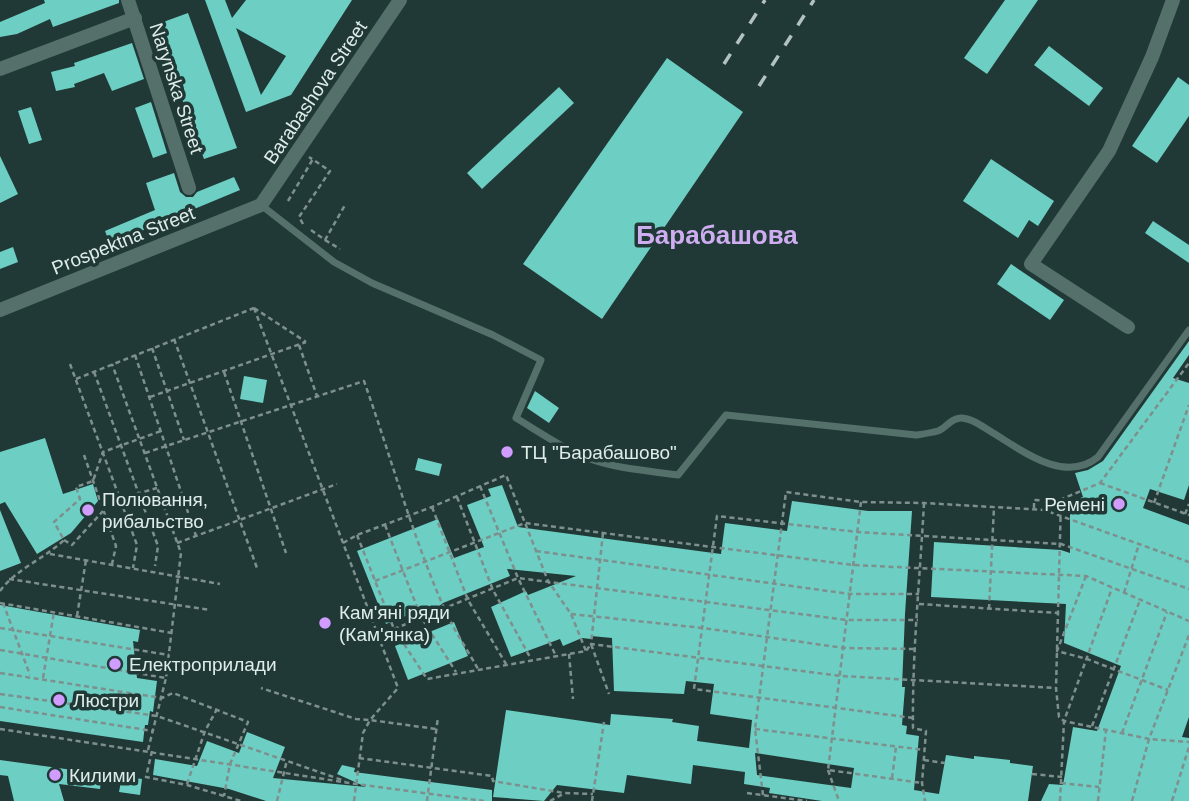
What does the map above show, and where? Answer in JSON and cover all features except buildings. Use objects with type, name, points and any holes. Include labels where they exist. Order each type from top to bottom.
[{"type":"street","name":"Narynska Street","points":[[128,0],[189,188]]},
{"type":"street","name":"Barabashova Street","points":[[261,205],[400,0]]},
{"type":"street","points":[[1128,327],[1031,264],[1109,151],[1152,57],[1173,0]]},
{"type":"street","points":[[0,69],[135,18]]},
{"type":"street","name":"Prospektna Street","points":[[0,310],[261,205]]},
{"type":"lane","points":[[261,205],[334,262],[372,283],[492,335],[541,360],[516,418],[568,449],[594,460],[620,467],[678,475],[726,415],[916,435],[939,431],[961,418],[974,422],[1042,461],[1065,467],[1085,466],[1098,457],[1189,330]]},
{"type":"path","points":[[307,156],[330,171],[299,217],[302,223],[340,249]]},
{"type":"path","points":[[288,201],[313,159]]},
{"type":"path","points":[[325,240],[345,205]]},
{"type":"path","points":[[76,379],[254,308]]},
{"type":"path","points":[[150,397],[306,342],[254,308]]},
{"type":"path","points":[[254,308],[398,688],[370,720],[363,733],[354,801]]},
{"type":"path","points":[[174,339],[257,568]]},
{"type":"path","points":[[299,345],[317,396]]},
{"type":"path","points":[[152,348],[184,440]]},
{"type":"path","points":[[135,355],[196,536]]},
{"type":"path","points":[[1034,509],[1034,500],[1061,500],[1100,483],[1189,363]]},
{"type":"path","points":[[70,364],[137,545],[133,568]]},
{"type":"path","points":[[112,364],[181,553],[166,678],[153,731],[146,777],[187,785],[241,801]]},
{"type":"path","points":[[94,372],[158,546],[155,566]]},
{"type":"path","points":[[224,372],[286,553]]},
{"type":"path","points":[[145,453],[364,381],[408,516],[444,610],[478,669]]},
{"type":"path","points":[[1154,503],[1189,405]]},
{"type":"path","points":[[93,481],[103,452],[161,431]]},
{"type":"path","points":[[84,455],[116,546],[112,565]]},
{"type":"path","points":[[343,543],[506,475],[548,580],[571,614],[586,651]]},
{"type":"path","points":[[93,481],[76,487],[80,499],[54,522],[64,540],[72,545],[103,511]]},
{"type":"path","points":[[1100,483],[1187,515],[1189,504]]},
{"type":"path","points":[[177,543],[337,484]]},
{"type":"path","points":[[480,485],[498,533],[556,656]]},
{"type":"path","points":[[120,499],[157,488]]},
{"type":"path","points":[[763,795],[755,729],[786,492],[862,502],[924,503],[1052,512],[1189,562]]},
{"type":"path","points":[[457,497],[493,590],[531,659]]},
{"type":"path","points":[[1061,500],[1057,713],[1064,721],[1149,740],[1189,742]]},
{"type":"path","points":[[839,801],[828,770],[862,502]]},
{"type":"path","points":[[924,503],[913,679],[913,728],[926,731],[922,783],[925,801]]},
{"type":"path","points":[[432,507],[468,600],[506,664]]},
{"type":"path","points":[[989,609],[994,508]]},
{"type":"path","points":[[913,718],[694,690],[718,516],[858,533],[1060,544],[1189,589]]},
{"type":"path","points":[[375,581],[525,523],[853,565],[921,566],[1086,576],[1189,621]]},
{"type":"path","points":[[385,525],[421,617],[457,673]]},
{"type":"path","points":[[603,533],[591,644],[609,694]]},
{"type":"path","points":[[357,535],[394,629],[427,679],[586,651],[591,644]]},
{"type":"path","points":[[0,590],[8,579],[50,554],[64,540]]},
{"type":"path","points":[[1124,593],[1139,544]]},
{"type":"path","points":[[536,551],[850,593],[919,594]]},
{"type":"path","points":[[50,554],[220,584]]},
{"type":"path","points":[[77,616],[86,560]]},
{"type":"path","points":[[1057,650],[1086,576]]},
{"type":"path","points":[[394,629],[518,578],[848,620],[918,620]]},
{"type":"path","points":[[8,579],[210,610]]},
{"type":"path","points":[[1060,801],[1064,721],[1112,588]]},
{"type":"path","points":[[1093,726],[1140,600]]},
{"type":"path","points":[[1,603],[172,633]]},
{"type":"path","points":[[1,603],[31,677]]},
{"type":"path","points":[[919,604],[1058,613]]},
{"type":"path","points":[[43,678],[54,612]]},
{"type":"path","points":[[1122,733],[1167,612]]},
{"type":"path","points":[[571,614],[703,628],[844,648],[915,649]]},
{"type":"path","points":[[0,628],[169,654]]},
{"type":"path","points":[[1132,801],[1149,740],[1189,635]]},
{"type":"path","points":[[591,644],[841,676],[1056,688]]},
{"type":"path","points":[[0,650],[166,678]]},
{"type":"path","points":[[1057,650],[1168,690]]},
{"type":"path","points":[[569,654],[573,699]]},
{"type":"path","points":[[0,673],[162,698],[173,693],[248,722],[230,764],[224,796]]},
{"type":"path","points":[[261,688],[356,719],[436,729]]},
{"type":"path","points":[[0,694],[157,716],[351,783]]},
{"type":"path","points":[[0,707],[153,731]]},
{"type":"path","points":[[187,785],[205,731],[217,709]]},
{"type":"path","points":[[427,801],[438,717]]},
{"type":"path","points":[[592,801],[604,722]]},
{"type":"path","points":[[0,729],[484,801]]},
{"type":"path","points":[[755,729],[925,750]]},
{"type":"path","points":[[1098,801],[1106,730]]},
{"type":"path","points":[[892,779],[896,747]]},
{"type":"path","points":[[1172,801],[1189,747]]},
{"type":"path","points":[[359,758],[492,776],[493,781],[564,793],[593,794]]},
{"type":"path","points":[[277,801],[287,760]]},
{"type":"path","points":[[924,760],[945,763]]},
{"type":"path","points":[[828,770],[922,783]]},
{"type":"path","points":[[1032,774],[1062,778]]},
{"type":"path","points":[[1061,783],[1100,787]]},
{"type":"path","points":[[550,801],[564,793]]},
{"type":"path","points":[[747,793],[807,801]]},
{"type":"railway","points":[[724,64],[765,0]]},
{"type":"railway","points":[[759,86],[814,0]]},
{"type":"place","name":"ТЦ \"Барабашово\"","points":[[507,452]]},
{"type":"place","name":"Ремені","points":[[1119,504]]},
{"type":"place","name":"Полювання, рибальство","points":[[88,510]]},
{"type":"place","name":"Кам'яні ряди (Кам'янка)","points":[[325,623]]},
{"type":"place","name":"Електроприлади","points":[[115,664]]},
{"type":"place","name":"Люстри","points":[[59,700]]},
{"type":"place","name":"Килими","points":[[55,775]]},
{"type":"district","name":"Барабашова","points":[[717,235]]}]
